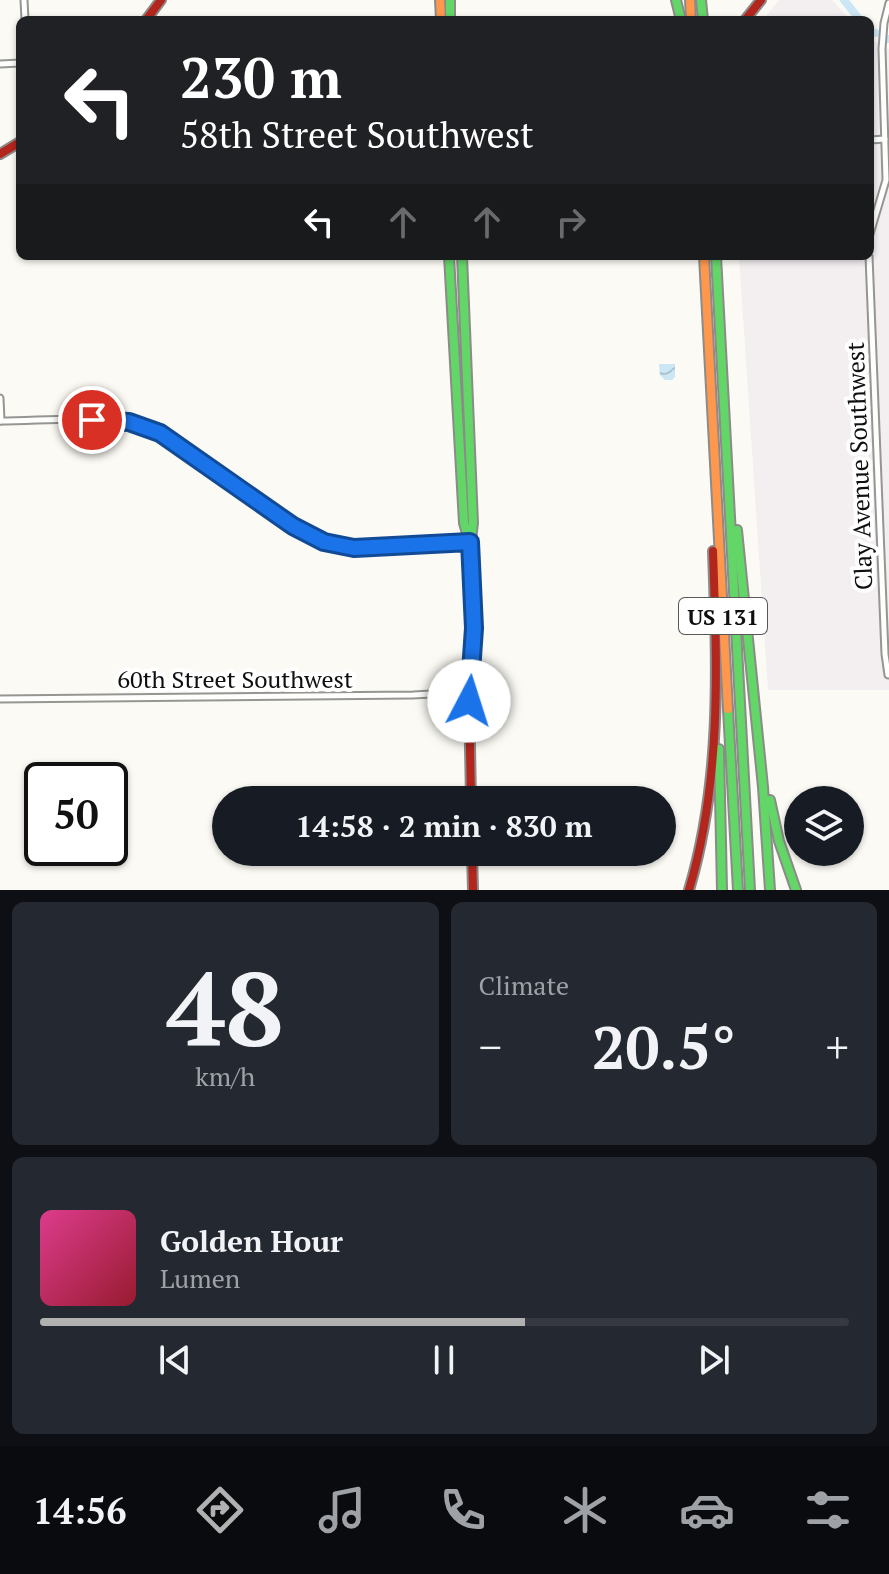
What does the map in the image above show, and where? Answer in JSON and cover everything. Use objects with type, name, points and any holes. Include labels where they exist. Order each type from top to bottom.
[{"type":"main road","points":[[748,16],[761,0]]},
{"type":"main road","points":[[449,260],[464,523],[470,542]]},
{"type":"main road","points":[[462,260],[473,523],[470,542],[474,628],[469,692],[471,786]]},
{"type":"main road","name":"US 131","points":[[704,260],[738,890]]},
{"type":"main road","name":"US 131","points":[[717,260],[750,890]]},
{"type":"main road","points":[[453,295],[456,304],[463,307]]},
{"type":"main road","points":[[709,341],[707,411],[722,890]]},
{"type":"main road","points":[[724,401],[770,890]]},
{"type":"main road","points":[[689,890],[709,802],[714,737],[715,639]]},
{"type":"main road","points":[[755,710],[773,818],[796,890]]},
{"type":"main road","points":[[472,866],[473,890]]},
{"type":"street","points":[[874,220],[886,180],[882,49],[889,3]]},
{"type":"street","points":[[874,140],[885,139]]},
{"type":"street","name":"Clay Avenue Southwest","points":[[869,260],[888,675]]},
{"type":"street","points":[[0,398],[0,421],[103,420],[144,426],[160,433],[293,526],[324,542],[342,547],[470,542]]},
{"type":"street","name":"60th Street Southwest","points":[[0,699],[469,692]]},
{"type":"shaded area","points":[[779,0],[832,0],[846,16],[766,16]]},
{"type":"shaded area","points":[[874,41],[889,49],[889,690],[768,690],[739,260],[874,260]]},
{"type":"water","points":[[659,364],[675,364],[672,380],[665,380],[660,375]]},
{"type":"waterway","points":[[844,0],[857,16]]},
{"type":"traffic: fast","points":[[450,0],[450,16]]},
{"type":"traffic: fast","points":[[676,0],[680,16]]},
{"type":"traffic: fast","points":[[701,0],[703,16]]},
{"type":"traffic: fast","points":[[449,260],[464,523],[469,540]]},
{"type":"traffic: fast","points":[[462,260],[473,523],[472,647]]},
{"type":"traffic: fast","points":[[716,260],[750,890]]},
{"type":"traffic: fast","points":[[737,530],[763,787],[770,890]]},
{"type":"traffic: fast","points":[[728,709],[738,890]]},
{"type":"traffic: fast","points":[[719,749],[722,890]]},
{"type":"traffic: fast","points":[[770,800],[779,841],[796,890]]},
{"type":"traffic: slow","points":[[440,0],[441,16]]},
{"type":"traffic: slow","points":[[690,0],[691,16]]},
{"type":"traffic: slow","points":[[704,260],[728,709]]},
{"type":"traffic: jam","points":[[149,16],[161,0]]},
{"type":"traffic: jam","points":[[748,16],[761,0]]},
{"type":"traffic: jam","points":[[0,154],[16,144]]},
{"type":"traffic: jam","points":[[689,890],[707,806],[715,722],[713,551]]},
{"type":"traffic: jam","points":[[471,786],[469,696],[472,647]]},
{"type":"traffic: jam","points":[[472,866],[473,890]]},
{"type":"route","points":[[92,420],[129,422],[160,433],[293,526],[324,542],[354,548],[470,542],[474,628],[469,701]]}]
